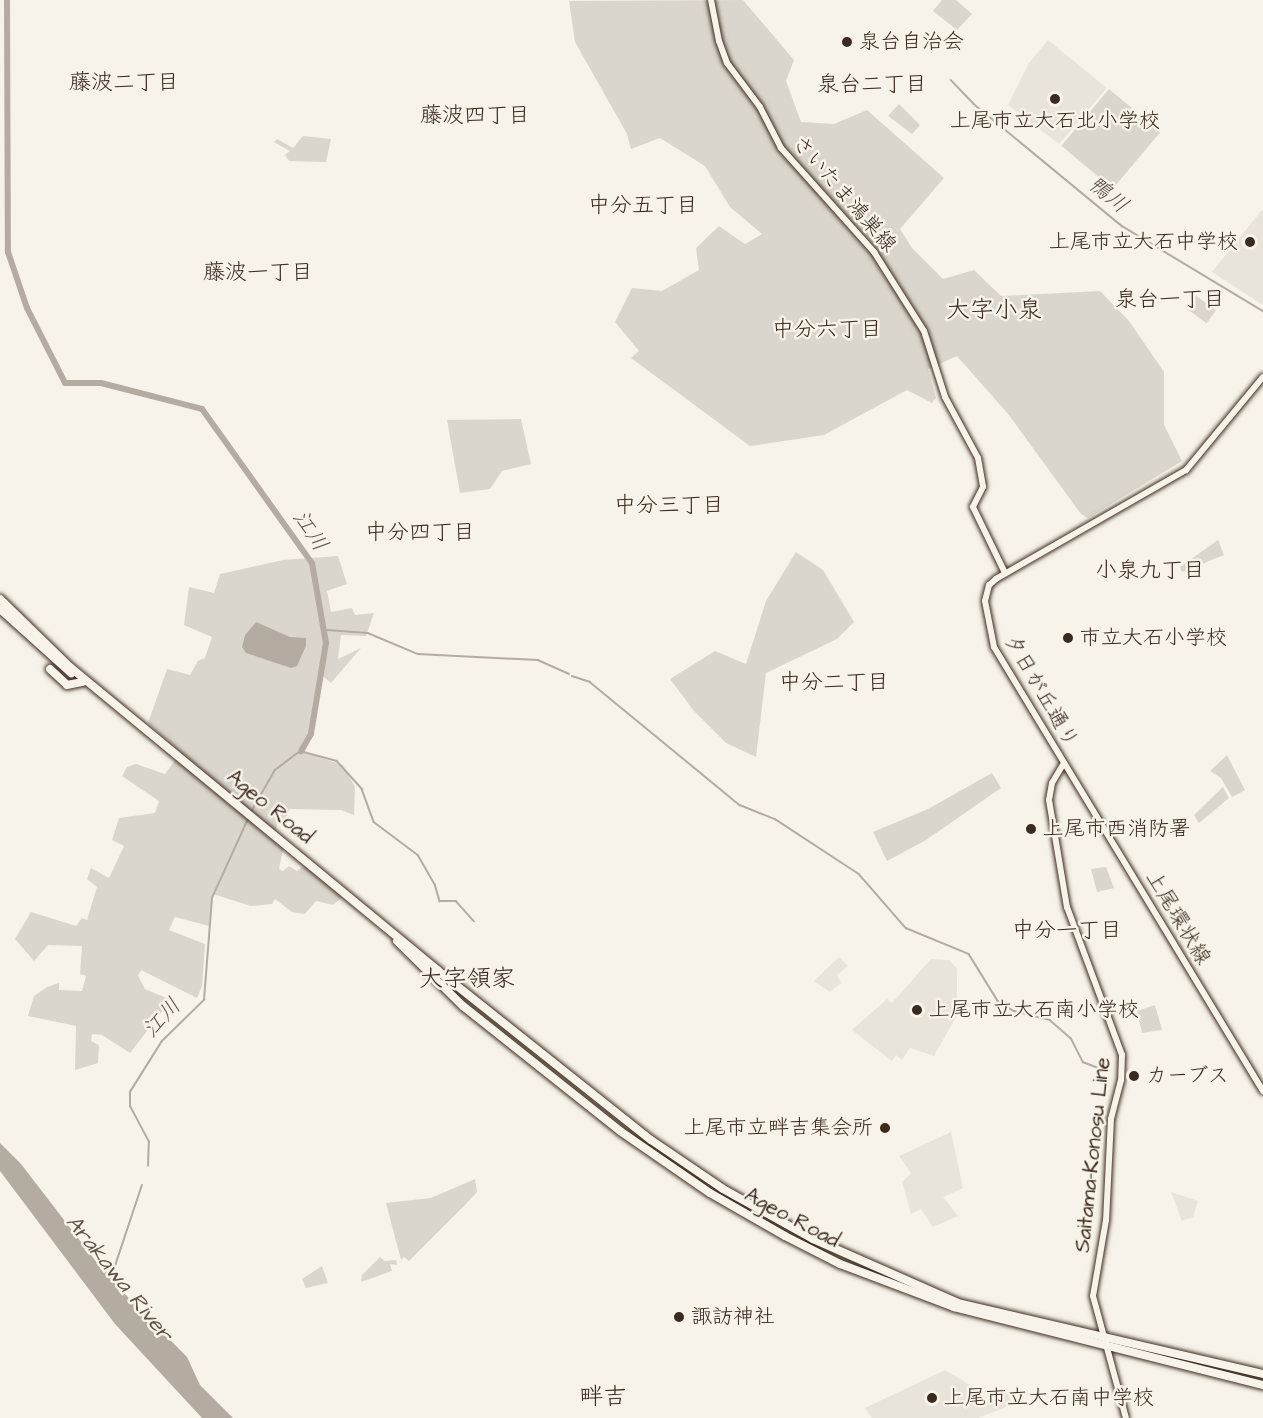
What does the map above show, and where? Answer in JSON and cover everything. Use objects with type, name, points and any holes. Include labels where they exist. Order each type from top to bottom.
[{"type":"highway","name":"Ageo Road","points":[[0,599],[71,668],[386,928],[651,1140],[791,1228],[958,1303],[1263,1374]]},
{"type":"highway","name":"Ageo Road","points":[[0,609],[83,682],[131,716]]},
{"type":"highway","points":[[50,669],[67,685],[83,682]]},
{"type":"highway","name":"Ageo Road","points":[[386,928],[431,978],[549,1075],[642,1147],[744,1214],[840,1264],[895,1286],[981,1315],[1263,1385]]},
{"type":"main road","name":"さいたま鴻巣線","points":[[711,0],[719,41],[728,63],[760,107],[781,148],[874,252],[924,331],[945,397],[978,458],[983,487],[973,507],[1005,573]]},
{"type":"main road","points":[[1005,573],[1186,470],[1263,378]]},
{"type":"main road","name":"夕日が丘通り","points":[[1005,573],[986,592],[989,634],[1064,763]]},
{"type":"main road","name":"上尾環状線","points":[[1064,763],[1263,1091]]},
{"type":"main road","name":"Saitama-Konosu Line","points":[[1064,763],[1052,783],[1049,800],[1067,908],[1118,1041],[1123,1063],[1111,1119],[1106,1220],[1093,1283],[1102,1335],[1126,1418]]},
{"type":"shaded area","points":[[743,0],[794,60],[786,81],[801,122],[834,124],[867,110],[944,178],[900,229],[912,248],[943,279],[974,270],[1001,296],[1100,291],[1129,321],[1164,372],[1164,425],[1182,461],[1088,518],[1081,514],[1009,415],[957,356],[928,369],[936,398],[932,403],[907,390],[824,435],[750,446],[631,358],[639,351],[615,322],[632,288],[662,291],[699,270],[696,248],[719,226],[745,244],[762,234],[730,207],[705,166],[660,138],[631,149],[627,134],[575,42],[569,1]]},
{"type":"shaded area","points":[[942,0],[956,0],[972,14],[957,30],[933,11]]},
{"type":"shaded area","name":"上尾市立大石北小学校","points":[[1048,40],[1107,88],[1059,144],[1008,105],[1029,63]]},
{"type":"shaded area","points":[[1109,89],[1160,132],[1113,189],[1061,146]]},
{"type":"shaded area","points":[[899,104],[920,125],[912,134],[888,116]]},
{"type":"shaded area","points":[[303,136],[331,139],[326,162],[289,161],[285,155],[290,151],[274,142],[277,139],[293,148]]},
{"type":"shaded area","name":"上尾市立大石中学校","points":[[1263,211],[1263,305],[1212,272]]},
{"type":"shaded area","points":[[1195,295],[1216,310],[1207,323],[1186,308]]},
{"type":"shaded area","points":[[521,419],[531,464],[502,471],[490,489],[460,493],[447,420]]},
{"type":"shaded area","points":[[1218,540],[1224,555],[1182,572],[1180,567]]},
{"type":"shaded area","points":[[796,552],[823,570],[854,622],[837,639],[766,673],[756,757],[726,743],[694,711],[670,679],[715,651],[746,664],[766,601]]},
{"type":"shaded area","points":[[338,556],[347,584],[327,591],[331,612],[352,608],[355,615],[374,613],[366,636],[341,635],[338,659],[361,648],[331,683],[322,675],[319,677],[311,734],[300,751],[343,765],[355,787],[354,815],[341,810],[290,809],[284,822],[278,821],[275,834],[285,840],[279,869],[283,871],[289,866],[297,871],[307,864],[345,895],[333,905],[316,901],[305,914],[292,912],[275,899],[272,904],[251,906],[213,894],[209,926],[175,917],[169,930],[205,944],[202,986],[197,998],[141,970],[138,976],[145,989],[171,1000],[130,1053],[102,1035],[92,1034],[91,1041],[99,1045],[98,1063],[75,1070],[76,1026],[28,1016],[34,996],[47,987],[59,983],[59,990],[82,991],[86,976],[80,974],[82,946],[48,945],[34,961],[15,939],[31,912],[76,926],[82,918],[87,920],[97,887],[87,879],[91,868],[109,878],[124,846],[112,840],[119,818],[155,813],[159,801],[122,776],[127,767],[136,764],[165,774],[181,752],[148,723],[167,669],[190,675],[198,661],[205,658],[212,637],[184,625],[189,587],[214,593],[220,574],[283,560]]},
{"type":"shaded area","points":[[256,622],[290,637],[306,638],[306,646],[297,666],[291,668],[246,653],[242,647],[245,635]]},
{"type":"shaded area","points":[[1227,755],[1245,790],[1232,797],[1221,778],[1210,771]]},
{"type":"shaded area","points":[[992,773],[1001,788],[926,840],[887,861],[873,832],[928,809]]},
{"type":"shaded area","points":[[1223,787],[1229,798],[1199,823],[1194,815]]},
{"type":"shaded area","points":[[1106,867],[1114,888],[1097,892],[1091,869]]},
{"type":"shaded area","points":[[839,957],[848,966],[837,975],[841,983],[830,992],[814,981]]},
{"type":"shaded area","name":"上尾市立大石南小学校","points":[[931,959],[949,960],[957,969],[957,1015],[934,1056],[910,1048],[902,1060],[896,1055],[892,1061],[852,1030],[887,999],[892,1003]]},
{"type":"shaded area","points":[[1155,1005],[1162,1030],[1142,1033],[1137,1011]]},
{"type":"shaded area","points":[[951,1132],[963,1188],[943,1197],[958,1216],[933,1227],[921,1209],[911,1214],[902,1182],[911,1173],[899,1156]]},
{"type":"shaded area","points":[[0,1143],[21,1164],[101,1268],[109,1271],[115,1266],[115,1284],[187,1357],[200,1385],[233,1418],[202,1418],[115,1324],[0,1171]]},
{"type":"shaded area","points":[[475,1179],[477,1192],[409,1261],[404,1257],[401,1260],[386,1203],[431,1198]]},
{"type":"shaded area","points":[[1171,1192],[1198,1201],[1193,1217],[1182,1221]]},
{"type":"shaded area","points":[[380,1257],[385,1261],[396,1260],[397,1265],[390,1264],[392,1271],[361,1282],[362,1275]]},
{"type":"shaded area","points":[[322,1266],[328,1283],[306,1288],[302,1279]]},
{"type":"shaded area","name":"上尾市立大石南中学校","points":[[945,1370],[973,1387],[979,1403],[1007,1393],[1013,1404],[978,1418],[872,1418],[865,1408]]},
{"type":"waterway","name":"江川","points":[[7,0],[8,252],[27,308],[65,383],[101,383],[202,409],[312,563],[326,643],[311,734],[301,751]]},
{"type":"waterway","name":"鴨川","points":[[951,80],[974,104],[1122,226],[1263,311]]},
{"type":"waterway","points":[[327,630],[368,633],[418,654],[538,660],[569,674]]},
{"type":"waterway","points":[[572,676],[590,682],[740,805],[775,819],[859,874],[906,928],[969,954],[998,1001],[1014,1011],[1050,1020],[1071,1038],[1083,1062],[1099,1068]]},
{"type":"waterway","points":[[251,812],[275,770],[300,751],[337,761],[362,789],[374,822],[418,855],[435,884],[440,901],[456,901],[474,921]]},
{"type":"waterway","name":"江川","points":[[148,1166],[149,1142],[130,1107],[130,1092],[162,1041],[204,1000],[212,898],[248,819]]},
{"type":"waterway","name":"江川","points":[[115,1266],[142,1185]]},
{"type":"place","name":"泉台自治会","points":[[847,42]]},
{"type":"place","name":"上尾市立大石北小学校","points":[[1055,99]]},
{"type":"place","name":"上尾市立大石中学校","points":[[1250,242]]},
{"type":"place","name":"市立大石小学校","points":[[1068,638]]},
{"type":"place","name":"上尾市西消防署","points":[[1031,829]]},
{"type":"place","name":"上尾市立大石南小学校","points":[[917,1010]]},
{"type":"place","name":"カーブス","points":[[1134,1076]]},
{"type":"place","name":"上尾市立畔吉集会所","points":[[885,1128]]},
{"type":"place","name":"諏訪神社","points":[[679,1317]]},
{"type":"place","name":"上尾市立大石南中学校","points":[[932,1398]]},
{"type":"district","name":"藤波二丁目","points":[[124,83]]},
{"type":"district","name":"泉台二丁目","points":[[872,85]]},
{"type":"district","name":"藤波四丁目","points":[[475,116]]},
{"type":"district","name":"中分五丁目","points":[[643,206]]},
{"type":"district","name":"藤波一丁目","points":[[258,273]]},
{"type":"district","name":"泉台一丁目","points":[[1170,300]]},
{"type":"district","name":"大字小泉","points":[[994,311]]},
{"type":"district","name":"中分六丁目","points":[[827,330]]},
{"type":"district","name":"中分三丁目","points":[[669,506]]},
{"type":"district","name":"中分四丁目","points":[[420,533]]},
{"type":"district","name":"小泉九丁目","points":[[1150,571]]},
{"type":"district","name":"中分二丁目","points":[[834,683]]},
{"type":"district","name":"中分一丁目","points":[[1067,931]]},
{"type":"district","name":"大字領家","points":[[467,980]]},
{"type":"district","name":"畔吉","points":[[603,1398]]},
{"type":"water label","name":"Arakawa River","points":[[119,1278]]}]
